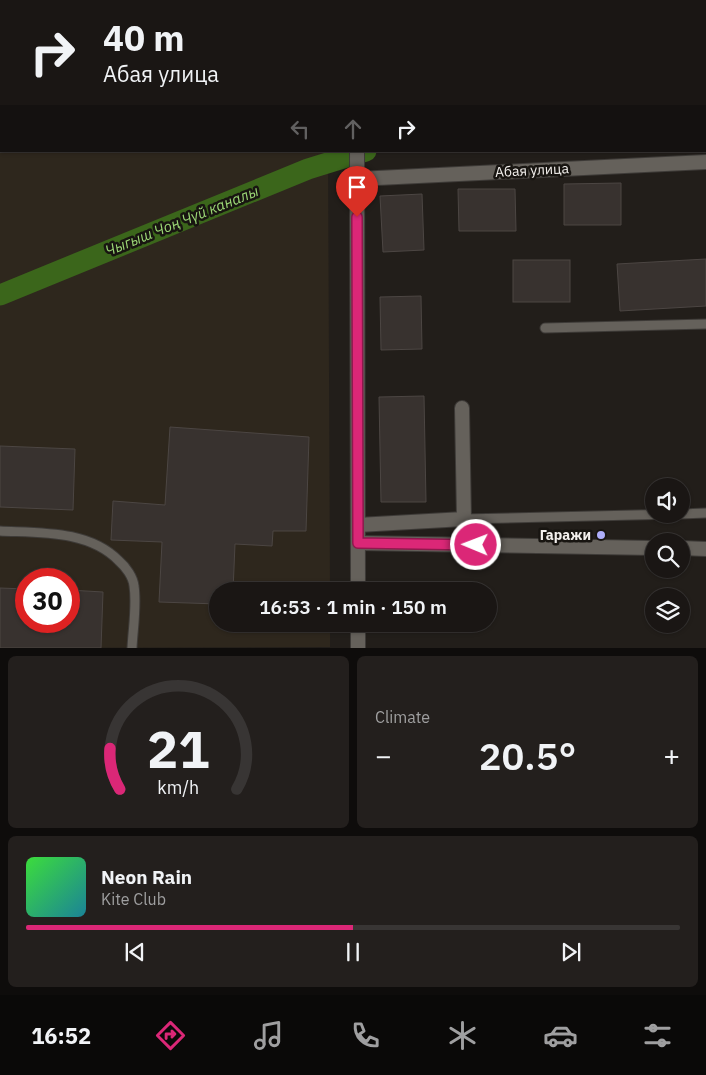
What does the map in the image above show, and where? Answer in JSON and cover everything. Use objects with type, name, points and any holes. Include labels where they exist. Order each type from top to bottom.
[{"type":"street","points":[[357,157],[358,582]]},
{"type":"street","name":"Абая улица","points":[[357,179],[706,162]]},
{"type":"street","points":[[358,525],[464,519],[462,408]]},
{"type":"street","points":[[358,543],[645,548]]},
{"type":"street","points":[[690,548],[706,549]]},
{"type":"street","points":[[358,632],[358,648]]},
{"type":"lane","points":[[545,328],[706,324]]},
{"type":"lane","points":[[690,514],[706,513]]},
{"type":"lane","points":[[464,519],[645,515]]},
{"type":"lane","points":[[0,531],[55,534],[92,542],[111,553],[126,568],[134,586],[132,648]]},
{"type":"shaded area","points":[[0,152],[328,152],[330,582],[209,582],[209,632],[330,632],[330,647],[0,648]]},
{"type":"building","points":[[621,183],[621,225],[564,225],[564,184]]},
{"type":"building","points":[[458,189],[515,189],[516,231],[459,231]]},
{"type":"building","points":[[422,194],[424,250],[383,252],[380,196]]},
{"type":"building","points":[[706,259],[706,306],[620,311],[617,264]]},
{"type":"building","points":[[513,260],[570,260],[570,302],[513,302]]},
{"type":"building","points":[[421,296],[422,349],[381,350],[380,297]]},
{"type":"building","points":[[424,396],[426,502],[381,502],[379,397]]},
{"type":"building","points":[[170,427],[309,437],[306,531],[273,531],[272,546],[235,544],[233,582],[209,582],[209,604],[159,602],[162,542],[111,540],[113,501],[165,505]]},
{"type":"building","points":[[0,446],[75,449],[73,510],[0,507]]},
{"type":"building","points":[[0,588],[15,589],[15,633],[80,633],[80,591],[103,592],[101,648],[0,648]]},
{"type":"waterway","name":"Чыгыш Чоң Чүй каналы","points":[[0,295],[308,169],[363,152]]},
{"type":"place","name":"Гаражи","points":[[601,535]]},
{"type":"route","points":[[357,217],[358,543],[476,545]]}]
